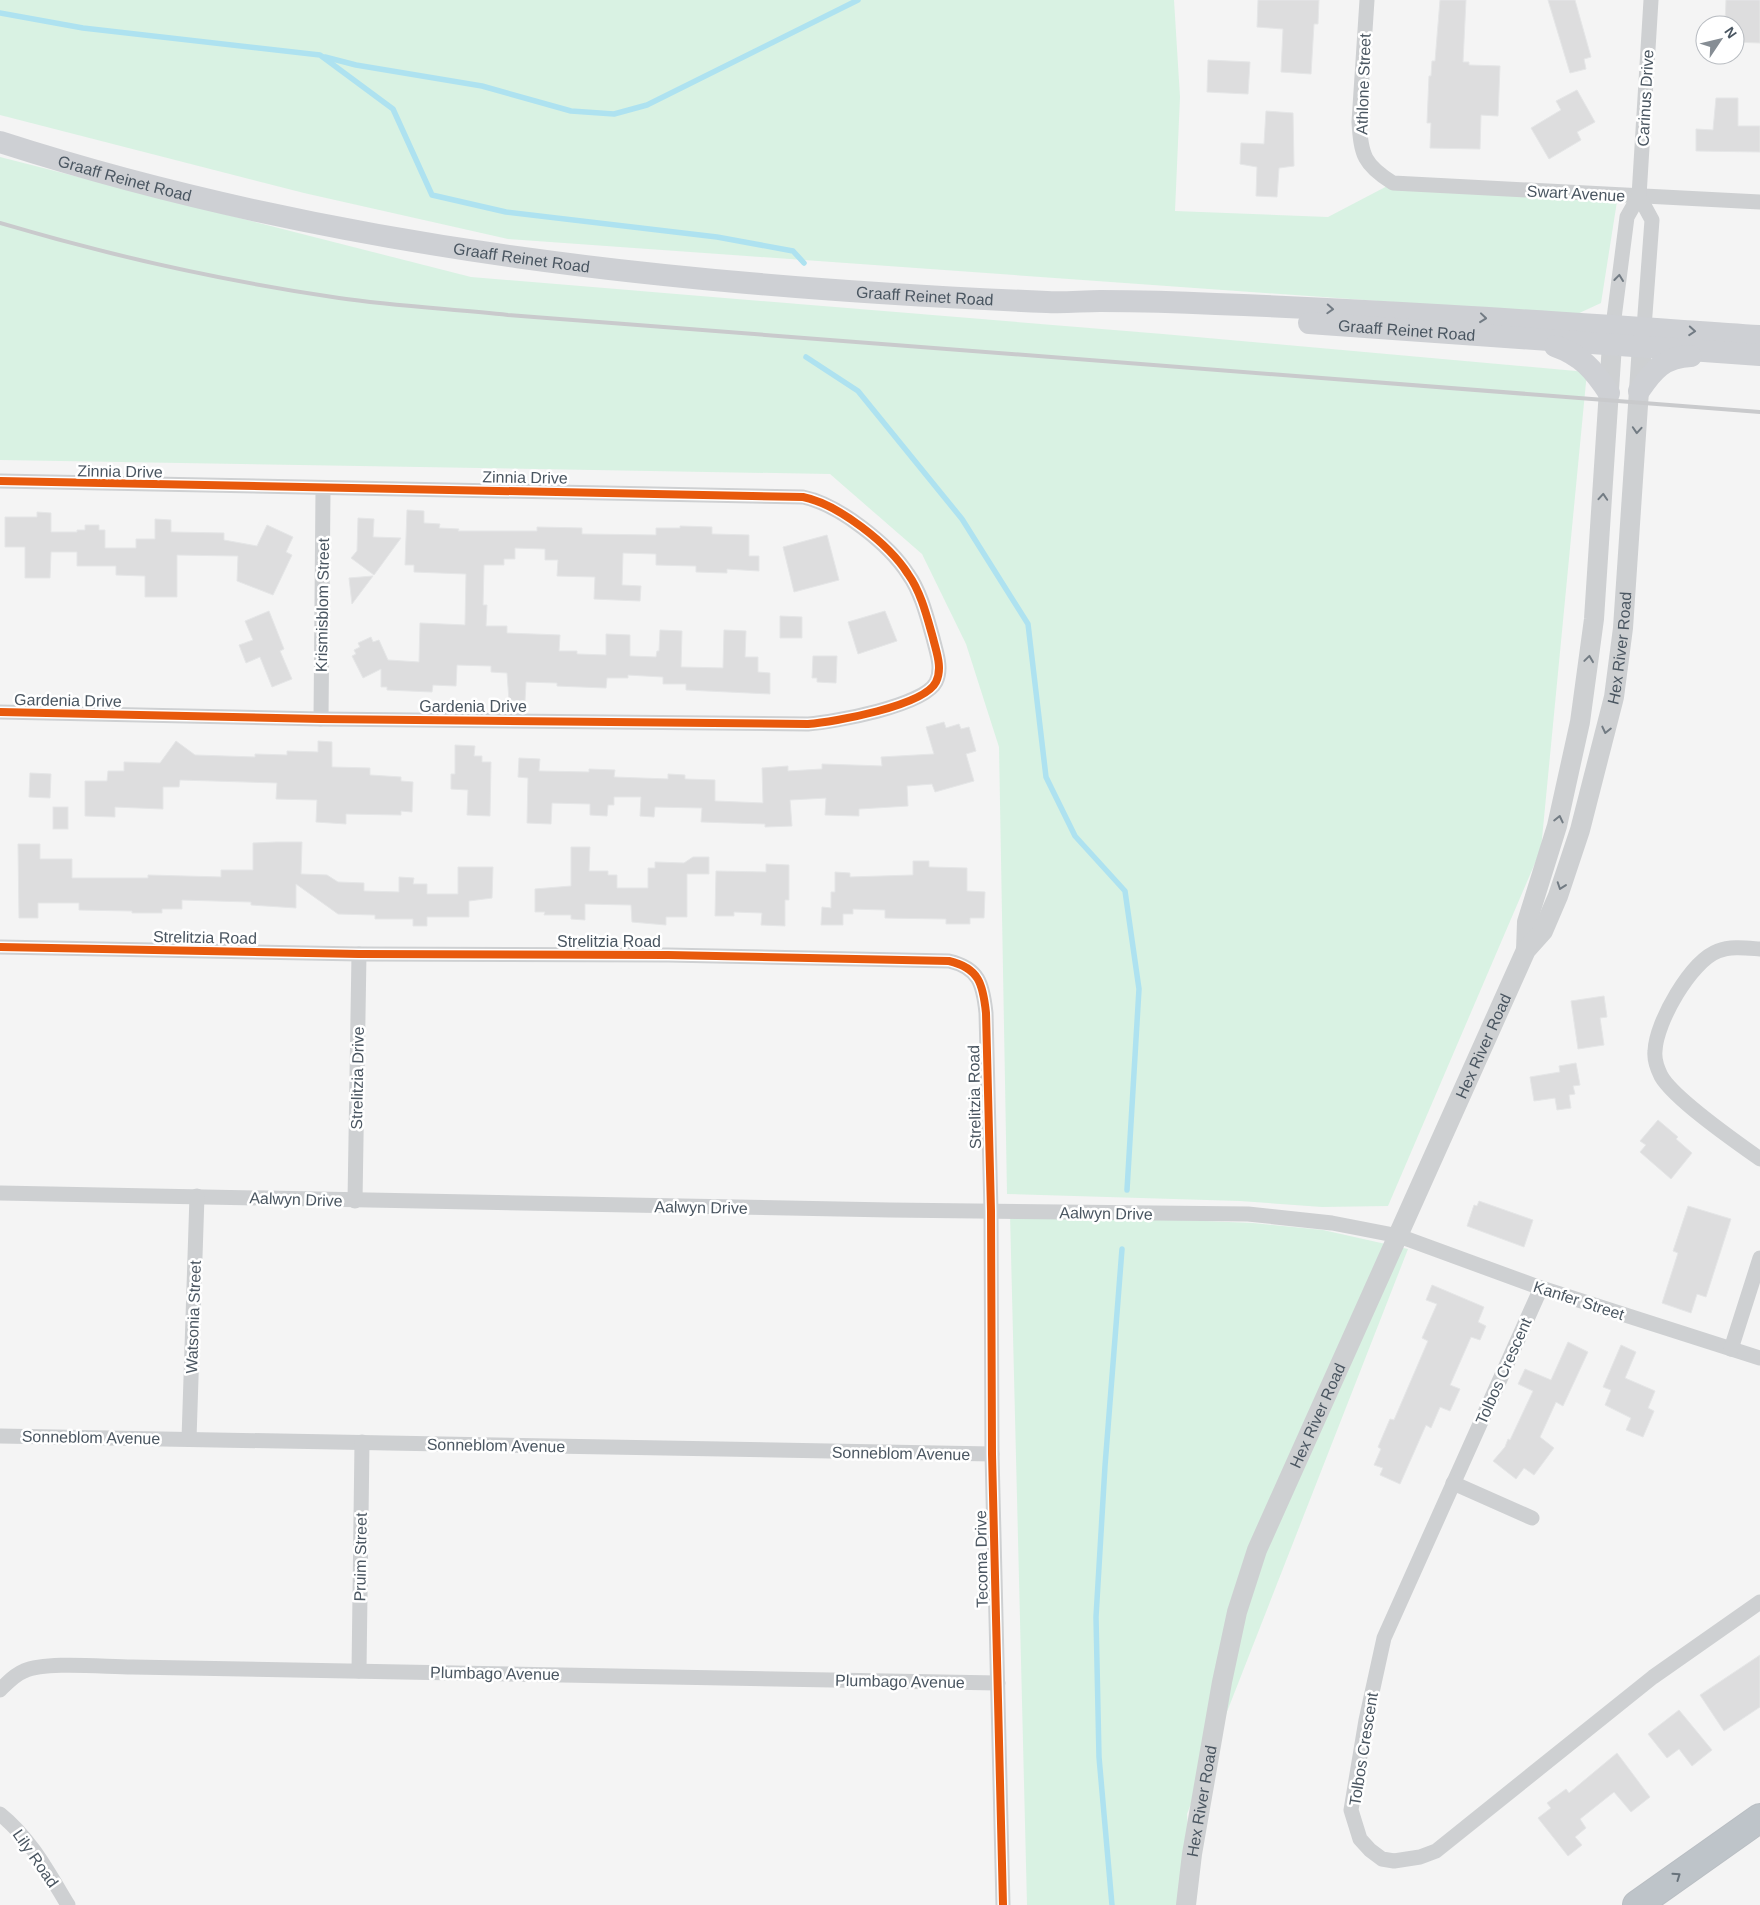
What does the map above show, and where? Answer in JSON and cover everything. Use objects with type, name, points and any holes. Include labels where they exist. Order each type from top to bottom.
[{"type":"highway","points":[[1637,1905],[1760,1818]]},
{"type":"main road","name":"Graaff Reinet Road","points":[[0,142],[93,170],[212,201],[355,233],[465,251],[729,281],[1054,303],[1092,309],[1540,341],[1613,335]]},
{"type":"main road","name":"Graaff Reinet Road","points":[[1054,303],[1128,301],[1405,312],[1613,335],[1643,337],[1760,336]]},
{"type":"main road","name":"Graaff Reinet Road","points":[[1643,337],[1749,354]]},
{"type":"main road","points":[[1540,341],[1572,352],[1584,360],[1609,393]]},
{"type":"main road","points":[[1639,391],[1652,372],[1668,360],[1687,356],[1725,358],[1749,354]]},
{"type":"street","name":"Athlone Street","points":[[1367,0],[1359,122],[1360,142],[1362,154],[1368,164],[1378,174],[1393,183]]},
{"type":"street","name":"Carinus Drive","points":[[1613,335],[1627,217],[1639,196],[1651,0]]},
{"type":"street","name":"Swart Avenue","points":[[1393,183],[1760,202]]},
{"type":"street","points":[[1639,196],[1652,220],[1643,337]]},
{"type":"street","name":"Hex River Road","points":[[1526,950],[1527,922],[1557,826],[1580,722],[1594,619],[1613,335]]},
{"type":"street","name":"Hex River Road","points":[[1186,1905],[1192,1854],[1237,1612],[1257,1550],[1288,1478],[1400,1236],[1526,950],[1543,931],[1558,896],[1580,830],[1614,698],[1623,628],[1643,337]]},
{"type":"street","name":"Zinnia Drive","points":[[0,481],[323,490],[504,490],[803,497],[818,500],[840,511],[897,559],[909,574],[929,624],[938,656],[936,681]]},
{"type":"street","name":"Krismisblom Street","points":[[321,719],[323,490]]},
{"type":"street","name":"Gardenia Drive","points":[[0,712],[321,719],[808,724],[852,718],[896,705],[924,693],[936,681]]},
{"type":"street","name":"Strelitzia Road","points":[[0,947],[359,954],[668,955],[948,960],[960,964],[976,975],[984,994],[991,1211]]},
{"type":"street","points":[[1760,949],[1734,948],[1719,951],[1701,962],[1686,978],[1658,1033],[1654,1050],[1656,1066],[1669,1087],[1760,1160]]},
{"type":"street","name":"Strelitzia Drive","points":[[355,1201],[359,954]]},
{"type":"street","name":"Aalwyn Drive","points":[[0,1193],[355,1201],[1248,1214],[1332,1223],[1400,1236]]},
{"type":"street","name":"Watsonia Street","points":[[190,1438],[197,1196]]},
{"type":"street","name":"Tecoma Drive","points":[[991,1211],[992,1454],[1003,1905]]},
{"type":"street","name":"Kanfer Street","points":[[1400,1236],[1541,1288],[1760,1358]]},
{"type":"street","points":[[1731,1349],[1760,1258]]},
{"type":"street","name":"Tolbos Crescent","points":[[1541,1288],[1384,1638],[1366,1720],[1351,1810],[1360,1838],[1370,1850],[1382,1859],[1406,1861],[1436,1850],[1653,1677],[1760,1602]]},
{"type":"street","name":"Sonneblom Avenue","points":[[0,1436],[992,1454]]},
{"type":"street","name":"Pruim Street","points":[[359,1671],[362,1442]]},
{"type":"street","points":[[1453,1483],[1532,1518]]},
{"type":"street","name":"Plumbago Avenue","points":[[0,1690],[9,1680],[23,1671],[39,1667],[998,1683]]},
{"type":"street","name":"Lily Road","points":[[0,1814],[20,1831],[35,1851],[68,1905]]},
{"type":"green space","points":[[0,0],[1174,0],[1180,97],[1175,211],[1328,217],[1393,183],[1618,195],[1601,303],[1575,315],[508,239],[304,193],[0,115]]},
{"type":"green space","points":[[0,157],[471,277],[1163,334],[1587,372],[1541,849],[1388,1206],[1322,1207],[1240,1201],[1007,1194],[999,747],[966,644],[922,554],[830,474],[0,460]]},
{"type":"green space","points":[[1010,1213],[1253,1223],[1323,1230],[1408,1249],[1187,1814],[1193,1905],[1027,1905]]},
{"type":"building","points":[[1258,0],[1319,0],[1318,24],[1314,24],[1311,74],[1281,72],[1283,29],[1257,27]]},
{"type":"building","points":[[1440,0],[1466,0],[1463,62],[1469,62],[1469,65],[1500,66],[1498,116],[1481,115],[1480,149],[1430,148],[1431,123],[1427,123],[1429,76],[1431,76],[1432,61],[1435,61]]},
{"type":"building","points":[[1548,0],[1575,0],[1591,57],[1584,59],[1586,69],[1570,73]]},
{"type":"building","points":[[1726,0],[1760,0],[1760,43],[1745,42],[1745,15],[1725,15]]},
{"type":"building","points":[[1208,60],[1250,62],[1248,94],[1207,92]]},
{"type":"building","points":[[1577,90],[1595,122],[1577,132],[1581,140],[1549,159],[1531,128],[1561,110],[1556,101]]},
{"type":"building","points":[[1716,98],[1738,98],[1738,126],[1760,126],[1760,152],[1696,151],[1696,129],[1713,130]]},
{"type":"building","points":[[1266,111],[1293,113],[1294,166],[1279,168],[1277,197],[1256,196],[1257,167],[1240,164],[1241,143],[1264,144]]},
{"type":"building","points":[[407,510],[424,511],[424,523],[440,524],[439,528],[459,529],[458,531],[537,531],[537,527],[582,528],[582,534],[656,535],[656,528],[680,528],[680,526],[712,527],[712,534],[749,535],[749,556],[759,556],[759,571],[727,569],[727,573],[696,572],[696,566],[656,565],[656,554],[623,553],[622,585],[641,586],[640,601],[594,599],[595,577],[557,576],[558,560],[545,560],[545,549],[515,548],[515,559],[504,559],[504,565],[484,565],[483,605],[487,605],[486,626],[507,626],[507,633],[560,635],[559,651],[577,651],[577,654],[606,655],[606,634],[630,635],[630,656],[656,657],[657,651],[659,651],[660,630],[682,631],[681,667],[723,668],[724,630],[746,631],[745,657],[758,657],[758,672],[770,673],[770,694],[686,690],[686,684],[663,684],[663,677],[628,675],[628,678],[607,678],[606,688],[557,686],[557,683],[526,682],[525,701],[509,700],[507,673],[491,672],[491,666],[457,665],[456,686],[433,685],[432,692],[387,690],[387,687],[381,687],[381,669],[363,678],[352,656],[356,654],[354,650],[360,647],[358,643],[371,637],[373,642],[379,640],[388,660],[419,662],[420,623],[465,625],[466,574],[414,572],[414,565],[405,565]]},
{"type":"building","points":[[37,512],[51,513],[51,532],[77,532],[77,530],[85,530],[85,525],[99,525],[99,530],[105,530],[105,548],[136,548],[136,539],[155,539],[155,519],[171,520],[171,532],[224,533],[224,540],[257,546],[267,525],[293,537],[286,552],[292,555],[273,595],[237,581],[238,556],[177,555],[177,597],[145,597],[145,576],[116,575],[116,566],[77,566],[77,552],[51,552],[50,578],[25,578],[25,547],[5,547],[5,517],[37,517]]},
{"type":"building","points":[[358,518],[374,519],[373,537],[401,538],[374,575],[351,558],[357,551]]},
{"type":"building","points":[[827,535],[839,580],[794,592],[783,547]]},
{"type":"building","points":[[373,576],[352,604],[349,578]]},
{"type":"building","points":[[269,611],[284,649],[280,651],[292,679],[272,687],[260,657],[246,663],[239,645],[253,640],[245,621]]},
{"type":"building","points":[[885,611],[897,641],[858,654],[848,622]]},
{"type":"building","points":[[780,616],[802,617],[802,638],[780,638]]},
{"type":"building","points":[[813,656],[837,656],[836,683],[817,682],[817,678],[812,678]]},
{"type":"building","points":[[944,722],[946,728],[959,724],[961,729],[969,727],[976,751],[966,754],[974,781],[935,792],[932,784],[907,786],[908,806],[859,809],[859,816],[825,815],[826,798],[790,800],[792,826],[765,827],[765,824],[701,822],[702,808],[655,807],[654,817],[640,816],[641,797],[614,797],[614,805],[608,805],[607,816],[590,815],[590,804],[552,803],[551,824],[527,823],[528,778],[518,777],[519,758],[540,759],[539,771],[589,772],[589,769],[615,770],[614,777],[668,779],[668,774],[685,775],[685,779],[715,780],[715,801],[763,803],[762,768],[788,766],[788,771],[822,769],[822,764],[882,766],[881,757],[934,754],[926,727]]},
{"type":"building","points":[[176,741],[195,755],[255,757],[255,754],[287,755],[287,751],[318,752],[318,741],[332,742],[332,767],[370,768],[370,775],[401,777],[401,781],[413,782],[412,812],[401,811],[401,815],[346,814],[346,824],[316,822],[317,800],[276,799],[277,783],[180,780],[179,787],[163,787],[163,809],[115,807],[115,817],[85,816],[85,781],[107,781],[108,771],[124,771],[124,762],[160,763]]},
{"type":"building","points":[[455,745],[475,746],[474,756],[482,756],[482,762],[491,762],[490,816],[467,815],[468,790],[451,789],[451,774],[455,774]]},
{"type":"building","points":[[30,773],[51,774],[50,798],[29,797]]},
{"type":"building","points":[[53,807],[68,807],[68,829],[53,829]]},
{"type":"building","points":[[302,842],[301,874],[327,875],[338,882],[364,883],[364,891],[399,892],[399,877],[414,878],[413,884],[427,884],[427,894],[458,894],[458,867],[493,867],[492,898],[469,901],[469,917],[427,917],[427,926],[413,926],[413,919],[375,919],[375,915],[338,914],[296,884],[296,908],[251,905],[251,902],[182,900],[182,909],[162,909],[162,913],[132,913],[132,911],[79,910],[79,903],[38,903],[38,918],[19,918],[18,844],[40,844],[40,859],[72,859],[72,878],[148,878],[148,875],[221,877],[221,870],[253,870],[253,843]]},
{"type":"building","points":[[571,847],[590,847],[589,871],[608,871],[608,875],[617,875],[617,888],[648,888],[648,868],[655,868],[655,862],[684,863],[693,857],[709,857],[709,874],[687,874],[687,917],[666,917],[666,925],[632,922],[631,905],[585,904],[585,920],[571,919],[571,915],[544,915],[545,912],[535,912],[535,889],[571,886]]},
{"type":"building","points":[[913,861],[929,861],[929,867],[967,868],[967,891],[985,892],[984,918],[970,918],[970,924],[946,924],[946,919],[885,918],[885,910],[853,909],[853,914],[843,914],[843,925],[821,925],[822,907],[831,908],[831,892],[835,892],[835,872],[850,873],[850,877],[913,875]]},
{"type":"building","points":[[766,864],[789,865],[789,900],[785,900],[785,926],[761,925],[762,913],[734,912],[734,916],[715,916],[716,871],[766,872]]},
{"type":"building","points":[[1604,996],[1607,1017],[1600,1018],[1604,1045],[1578,1049],[1571,1001]]},
{"type":"building","points":[[1576,1063],[1580,1085],[1573,1086],[1575,1094],[1569,1095],[1571,1108],[1557,1110],[1555,1098],[1534,1101],[1530,1077],[1560,1072],[1559,1066]]},
{"type":"building","points":[[1658,1120],[1678,1137],[1676,1139],[1692,1153],[1671,1179],[1640,1152],[1646,1145],[1640,1141]]},
{"type":"building","points":[[1479,1201],[1533,1220],[1524,1247],[1467,1226],[1474,1205],[1477,1206]]},
{"type":"building","points":[[1688,1206],[1731,1219],[1706,1297],[1697,1294],[1691,1313],[1662,1303],[1678,1253],[1673,1251]]},
{"type":"building","points":[[1432,1285],[1484,1307],[1478,1322],[1486,1326],[1480,1340],[1471,1337],[1450,1385],[1460,1389],[1450,1411],[1440,1407],[1431,1428],[1426,1425],[1400,1484],[1380,1475],[1383,1468],[1374,1465],[1381,1449],[1378,1447],[1390,1419],[1394,1420],[1428,1341],[1422,1338],[1437,1304],[1426,1300]]},
{"type":"building","points":[[1568,1342],[1588,1352],[1563,1406],[1556,1402],[1540,1437],[1554,1448],[1534,1475],[1524,1468],[1516,1479],[1493,1461],[1505,1447],[1508,1439],[1510,1440],[1533,1391],[1518,1384],[1525,1369],[1551,1380]]},
{"type":"building","points":[[1621,1345],[1636,1352],[1625,1378],[1655,1391],[1648,1408],[1654,1411],[1643,1437],[1626,1430],[1631,1418],[1605,1405],[1611,1390],[1603,1387]]},
{"type":"building","points":[[1760,1655],[1760,1707],[1724,1731],[1700,1695]]},
{"type":"building","points":[[1679,1710],[1712,1750],[1692,1766],[1679,1749],[1667,1758],[1648,1734]]},
{"type":"building","points":[[1617,1753],[1650,1797],[1631,1812],[1614,1792],[1580,1819],[1586,1828],[1575,1837],[1582,1845],[1568,1856],[1538,1818],[1551,1808],[1547,1803],[1566,1789],[1569,1793]]},
{"type":"waterway","points":[[325,57],[356,65],[482,86],[571,111],[614,114],[647,105],[858,0]]},
{"type":"waterway","points":[[0,13],[83,28],[320,55],[393,109],[432,195],[506,212],[717,237],[793,251],[804,263]]},
{"type":"waterway","points":[[806,357],[858,391],[962,519],[1028,624],[1046,777],[1075,836],[1125,891],[1139,989],[1127,1190]]},
{"type":"waterway","points":[[1112,1905],[1099,1757],[1096,1617],[1105,1466],[1122,1249]]},
{"type":"railway","points":[[0,223],[126,257],[210,276],[339,298],[381,303],[508,315],[1760,412]]},
{"type":"cycle path","points":[[0,481],[803,497],[832,508],[862,527],[876,538],[899,562],[913,581],[920,597],[939,665],[936,682],[928,691],[915,698],[857,716],[808,724],[321,719],[0,712]]},
{"type":"cycle path","points":[[0,947],[359,954],[668,955],[949,961],[959,964],[973,973],[981,986],[986,1013],[991,1211],[992,1454],[1003,1905]]}]
